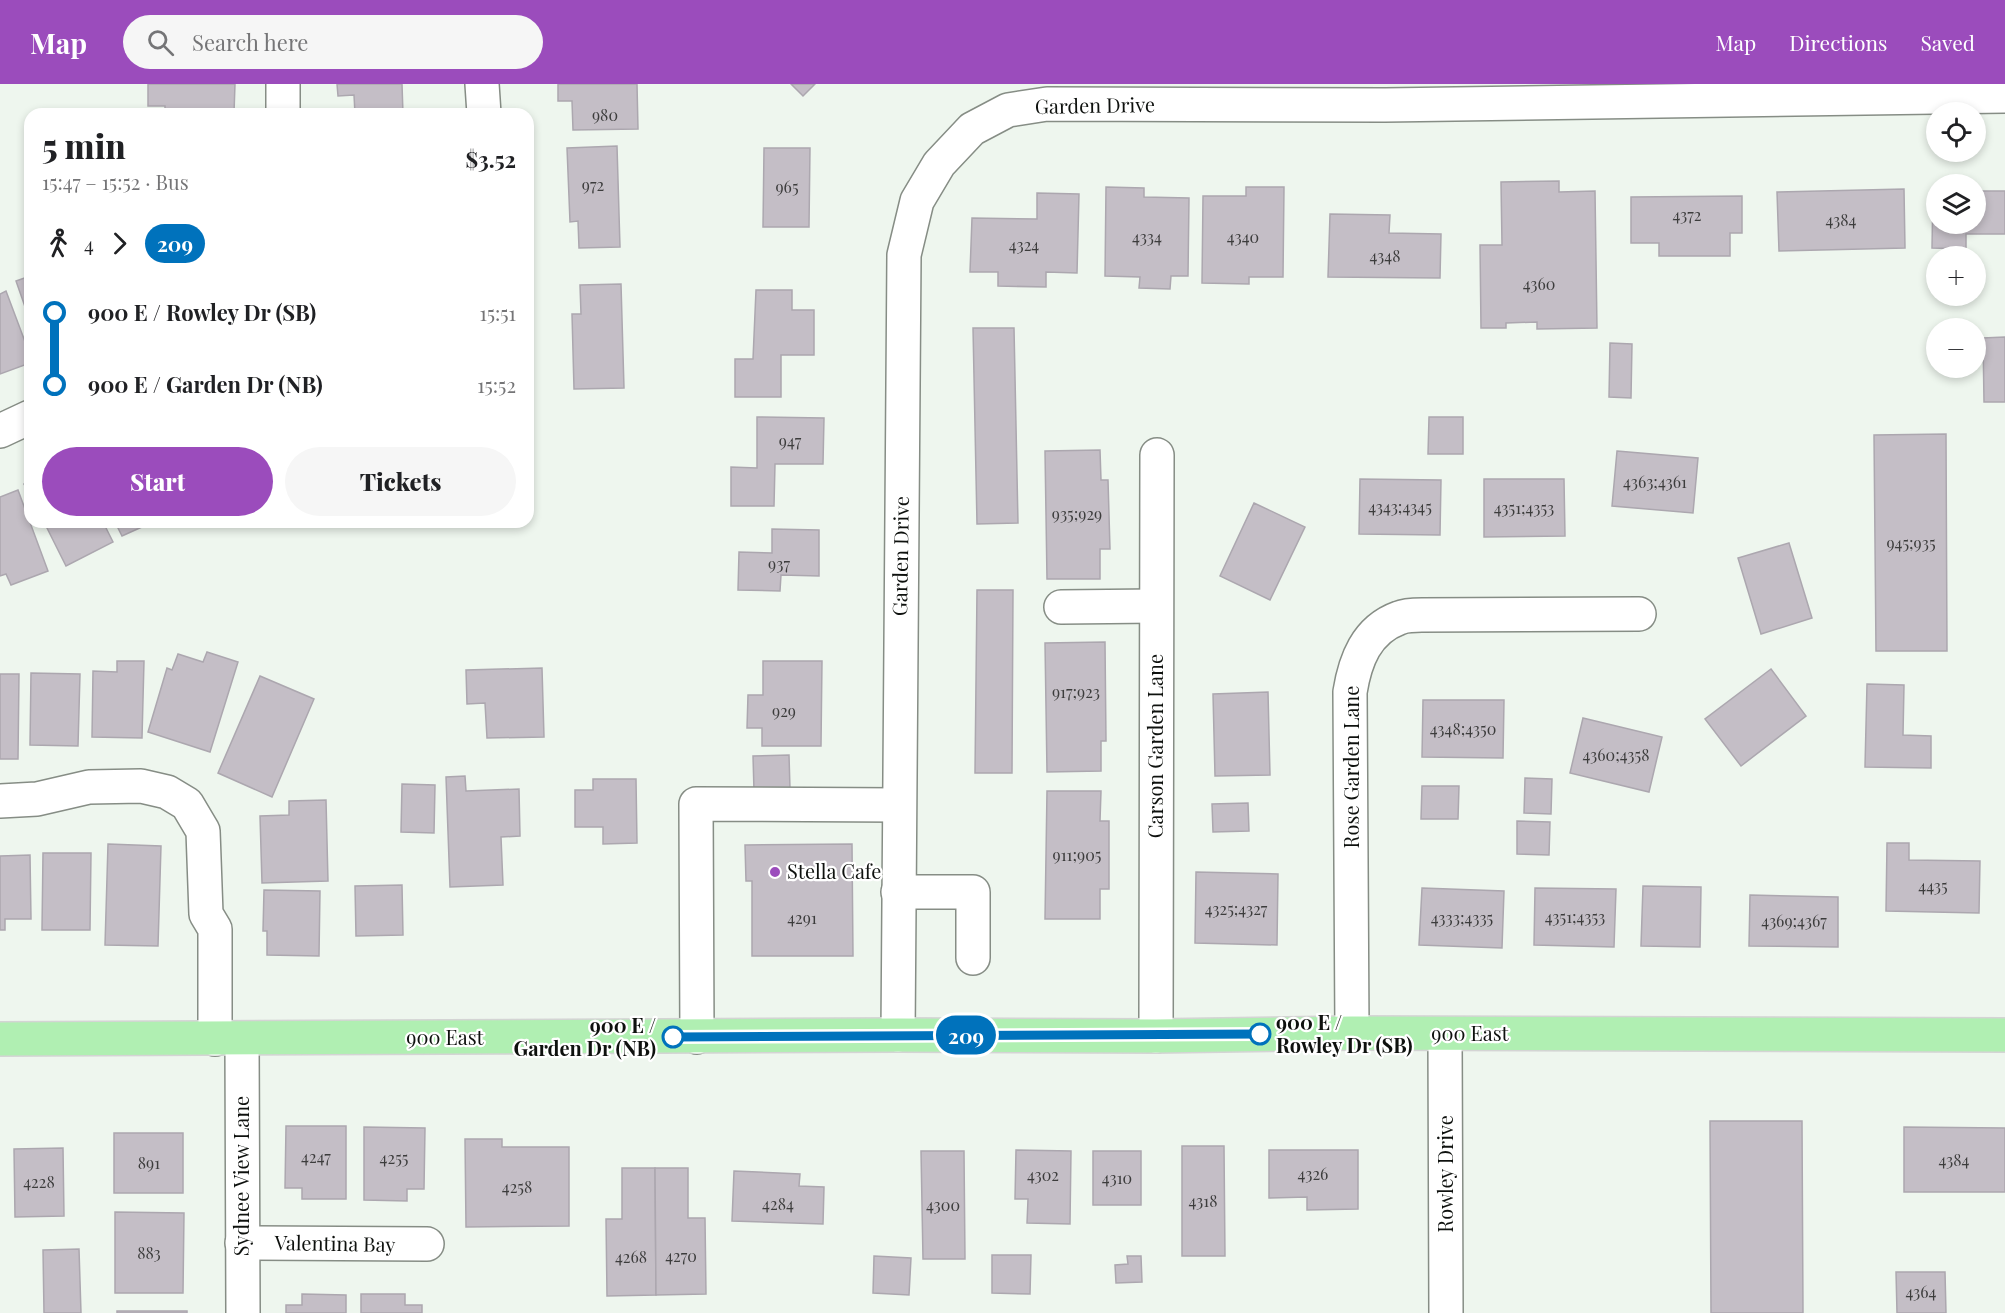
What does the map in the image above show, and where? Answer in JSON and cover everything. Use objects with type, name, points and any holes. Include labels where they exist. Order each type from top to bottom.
[{"type":"main road","name":"900 East","points":[[0,1039],[1156,1036],[1352,1033],[2005,1035]]},
{"type":"street","points":[[283,84],[283,108]]},
{"type":"street","points":[[482,84],[484,108]]},
{"type":"street","name":"Garden Drive","points":[[898,1035],[904,255],[917,201],[939,164],[972,129],[1008,110],[1047,104],[1385,105],[1585,93],[2005,96]]},
{"type":"street","points":[[0,430],[24,420]]},
{"type":"street","name":"Carson Garden Lane","points":[[1156,1036],[1157,455]]},
{"type":"street","points":[[1061,607],[1156,606]]},
{"type":"street","name":"Rose Garden Lane","points":[[1352,1033],[1350,692],[1354,667],[1365,645],[1380,629],[1400,617],[1639,614]]},
{"type":"street","name":"Sydnee View Lane","points":[[0,801],[37,799],[89,787],[141,786],[167,792],[187,804],[203,831],[206,914],[194,931],[217,1039],[242,1243],[243,1313]]},
{"type":"street","points":[[697,1037],[696,804],[899,805]]},
{"type":"street","points":[[898,892],[973,892],[973,958]]},
{"type":"street","name":"Rowley Drive","points":[[1445,1035],[1446,1313]]},
{"type":"street","name":"Valentina Bay","points":[[242,1243],[427,1244]]},
{"type":"building","points":[[148,84],[235,84],[234,108],[148,106]]},
{"type":"building","points":[[337,84],[402,84],[403,108],[355,108],[354,95],[338,96]]},
{"type":"building","points":[[558,84],[637,84],[638,129],[573,130],[572,101],[558,101]]},
{"type":"building","points":[[791,84],[815,84],[803,96]]},
{"type":"building","points":[[617,146],[620,247],[579,248],[578,221],[570,222],[567,148]]},
{"type":"building","points":[[764,148],[810,148],[809,227],[763,227]]},
{"type":"building","points":[[1559,181],[1559,192],[1595,191],[1597,328],[1537,329],[1537,322],[1506,323],[1506,328],[1481,328],[1480,245],[1502,245],[1501,182]]},
{"type":"building","points":[[1106,187],[1144,188],[1144,197],[1189,198],[1188,276],[1171,276],[1170,289],[1139,288],[1140,277],[1105,276]]},
{"type":"building","points":[[1246,187],[1284,187],[1283,277],[1249,277],[1249,284],[1202,283],[1203,196],[1246,196]]},
{"type":"building","points":[[1904,189],[1905,248],[1779,251],[1777,192]]},
{"type":"building","points":[[1986,191],[2005,191],[2005,234],[1986,234]]},
{"type":"building","points":[[1037,193],[1079,194],[1077,273],[1046,272],[1046,287],[998,286],[998,272],[970,272],[972,218],[1037,219]]},
{"type":"building","points":[[1742,196],[1742,233],[1730,233],[1730,256],[1659,256],[1659,243],[1631,243],[1631,197]]},
{"type":"building","points":[[1330,214],[1390,215],[1389,233],[1441,234],[1440,278],[1328,277]]},
{"type":"building","points":[[1932,234],[1966,234],[1966,246],[1932,246]]},
{"type":"building","points":[[24,278],[24,304],[16,281]]},
{"type":"building","points":[[621,284],[624,388],[574,389],[572,314],[581,314],[580,285]]},
{"type":"building","points":[[756,290],[792,290],[792,310],[814,310],[814,355],[781,355],[781,397],[735,397],[735,359],[753,359]]},
{"type":"building","points":[[6,291],[24,339],[24,365],[0,374],[0,294]]},
{"type":"building","points":[[973,328],[1014,328],[1018,523],[977,524]]},
{"type":"building","points":[[2005,337],[2005,402],[1984,402],[1986,338]]},
{"type":"building","points":[[1610,343],[1632,344],[1631,398],[1609,397]]},
{"type":"building","points":[[757,417],[824,418],[823,464],[775,464],[774,506],[731,506],[731,467],[757,468]]},
{"type":"building","points":[[1429,417],[1463,417],[1463,454],[1428,454]]},
{"type":"building","points":[[1946,434],[1947,651],[1876,651],[1874,435]]},
{"type":"building","points":[[1100,450],[1101,480],[1108,480],[1110,549],[1100,549],[1100,579],[1047,579],[1045,451]]},
{"type":"building","points":[[1617,451],[1698,458],[1693,513],[1612,506]]},
{"type":"building","points":[[1360,479],[1441,480],[1440,535],[1359,534]]},
{"type":"building","points":[[1484,479],[1564,479],[1565,536],[1484,537]]},
{"type":"building","points":[[18,490],[24,506],[24,528],[32,528],[48,571],[11,585],[6,574],[0,576],[0,497]]},
{"type":"building","points":[[1254,503],[1305,527],[1270,600],[1220,576]]},
{"type":"building","points":[[47,528],[106,528],[113,542],[66,566]]},
{"type":"building","points":[[118,528],[140,528],[122,536]]},
{"type":"building","points":[[772,529],[819,530],[819,576],[781,575],[780,591],[738,590],[739,552],[772,553]]},
{"type":"building","points":[[1789,543],[1812,618],[1761,634],[1738,558]]},
{"type":"building","points":[[977,590],[1013,590],[1012,773],[975,773]]},
{"type":"building","points":[[1105,642],[1106,741],[1101,741],[1101,771],[1047,772],[1045,643]]},
{"type":"building","points":[[207,652],[238,662],[210,752],[148,732],[167,668],[172,670],[178,654],[203,662]]},
{"type":"building","points":[[117,661],[144,661],[142,738],[92,737],[93,671],[117,672]]},
{"type":"building","points":[[763,661],[822,661],[821,746],[762,746],[762,728],[747,728],[748,695],[763,695]]},
{"type":"building","points":[[542,668],[544,737],[487,738],[485,703],[467,704],[466,670]]},
{"type":"building","points":[[1771,669],[1806,716],[1741,766],[1705,719]]},
{"type":"building","points":[[31,673],[80,674],[78,746],[30,745]]},
{"type":"building","points":[[0,674],[19,674],[18,759],[0,759]]},
{"type":"building","points":[[260,676],[314,699],[272,797],[218,773]]},
{"type":"building","points":[[1867,684],[1904,685],[1903,735],[1931,736],[1931,768],[1865,767]]},
{"type":"building","points":[[1268,692],[1270,775],[1215,776],[1213,694]]},
{"type":"building","points":[[1423,700],[1504,700],[1503,758],[1422,757]]},
{"type":"building","points":[[1583,718],[1662,737],[1649,792],[1570,773]]},
{"type":"building","points":[[789,755],[790,789],[754,791],[753,756]]},
{"type":"building","points":[[465,776],[466,791],[519,789],[520,836],[501,837],[503,885],[450,887],[446,777]]},
{"type":"building","points":[[1525,778],[1552,779],[1551,814],[1524,813]]},
{"type":"building","points":[[593,779],[636,779],[637,843],[603,844],[603,827],[575,827],[575,790],[593,790]]},
{"type":"building","points":[[402,784],[435,785],[434,833],[401,832]]},
{"type":"building","points":[[1422,786],[1459,786],[1458,819],[1421,819]]},
{"type":"building","points":[[1047,791],[1101,791],[1100,821],[1109,821],[1109,889],[1100,889],[1100,919],[1045,919]]},
{"type":"building","points":[[326,800],[328,881],[262,883],[260,816],[289,815],[289,801]]},
{"type":"building","points":[[1248,803],[1249,831],[1213,832],[1212,804]]},
{"type":"building","points":[[1517,821],[1550,822],[1549,855],[1517,854]]},
{"type":"building","points":[[1887,843],[1909,843],[1909,860],[1980,861],[1979,913],[1886,911]]},
{"type":"building","points":[[108,844],[161,846],[158,946],[105,945]]},
{"type":"building","points":[[852,844],[853,956],[752,956],[752,881],[746,881],[745,845]]},
{"type":"building","points":[[43,853],[91,853],[90,930],[42,930]]},
{"type":"building","points":[[30,855],[31,919],[5,919],[5,930],[0,930],[0,856]]},
{"type":"building","points":[[1196,872],[1278,874],[1277,945],[1195,943]]},
{"type":"building","points":[[402,885],[403,935],[356,936],[355,886]]},
{"type":"building","points":[[1643,886],[1701,887],[1700,947],[1641,946]]},
{"type":"building","points":[[1422,888],[1504,891],[1502,948],[1419,945]]},
{"type":"building","points":[[1535,888],[1616,889],[1614,947],[1534,945]]},
{"type":"building","points":[[264,890],[320,891],[319,956],[267,955],[267,931],[263,931]]},
{"type":"building","points":[[1750,895],[1838,897],[1838,947],[1749,946]]},
{"type":"building","points":[[1710,1121],[1802,1121],[1803,1313],[1711,1313]]},
{"type":"building","points":[[286,1126],[346,1126],[346,1199],[302,1199],[302,1188],[285,1188]]},
{"type":"building","points":[[364,1127],[425,1128],[424,1189],[407,1189],[407,1201],[364,1200]]},
{"type":"building","points":[[1904,1127],[2005,1128],[2005,1192],[1904,1192]]},
{"type":"building","points":[[114,1133],[183,1133],[183,1193],[114,1193]]},
{"type":"building","points":[[465,1139],[502,1139],[502,1147],[569,1147],[569,1226],[466,1227]]},
{"type":"building","points":[[1182,1146],[1224,1146],[1225,1256],[1182,1256]]},
{"type":"building","points":[[63,1148],[64,1216],[15,1217],[14,1149]]},
{"type":"building","points":[[1016,1150],[1071,1151],[1070,1224],[1027,1223],[1028,1199],[1015,1199]]},
{"type":"building","points":[[1269,1150],[1358,1150],[1358,1209],[1307,1210],[1307,1197],[1269,1198]]},
{"type":"building","points":[[921,1151],[964,1151],[965,1259],[923,1259]]},
{"type":"building","points":[[1093,1151],[1141,1151],[1141,1205],[1093,1205]]},
{"type":"building","points":[[622,1168],[655,1168],[656,1295],[607,1296],[606,1219],[622,1219]]},
{"type":"building","points":[[655,1168],[688,1168],[688,1218],[705,1218],[706,1294],[656,1295]]},
{"type":"building","points":[[734,1171],[800,1174],[799,1186],[824,1187],[823,1224],[732,1221]]},
{"type":"building","points":[[115,1212],[184,1213],[183,1293],[115,1293]]},
{"type":"building","points":[[79,1249],[81,1313],[44,1313],[43,1250]]},
{"type":"building","points":[[992,1255],[1031,1255],[1030,1294],[992,1293]]},
{"type":"building","points":[[874,1256],[911,1258],[909,1295],[873,1293]]},
{"type":"building","points":[[1127,1256],[1141,1256],[1142,1282],[1116,1283],[1115,1265],[1128,1264]]},
{"type":"building","points":[[1896,1272],[1945,1272],[1946,1313],[1897,1313]]},
{"type":"building","points":[[302,1294],[346,1295],[346,1313],[286,1313],[286,1305],[302,1305]]},
{"type":"building","points":[[361,1294],[405,1294],[405,1305],[422,1305],[422,1313],[361,1313]]},
{"type":"building","points":[[117,1311],[187,1311],[187,1313],[117,1313]]},
{"type":"bus line","name":"209","points":[[673,1037],[1260,1034]]},
{"type":"place","name":"Stella Cafe","points":[[775,872]]},
{"type":"place","name":"900 E / Rowley Dr (SB)","points":[[1260,1034]]},
{"type":"place","name":"900 E / Garden Dr (NB)","points":[[673,1037]]}]
